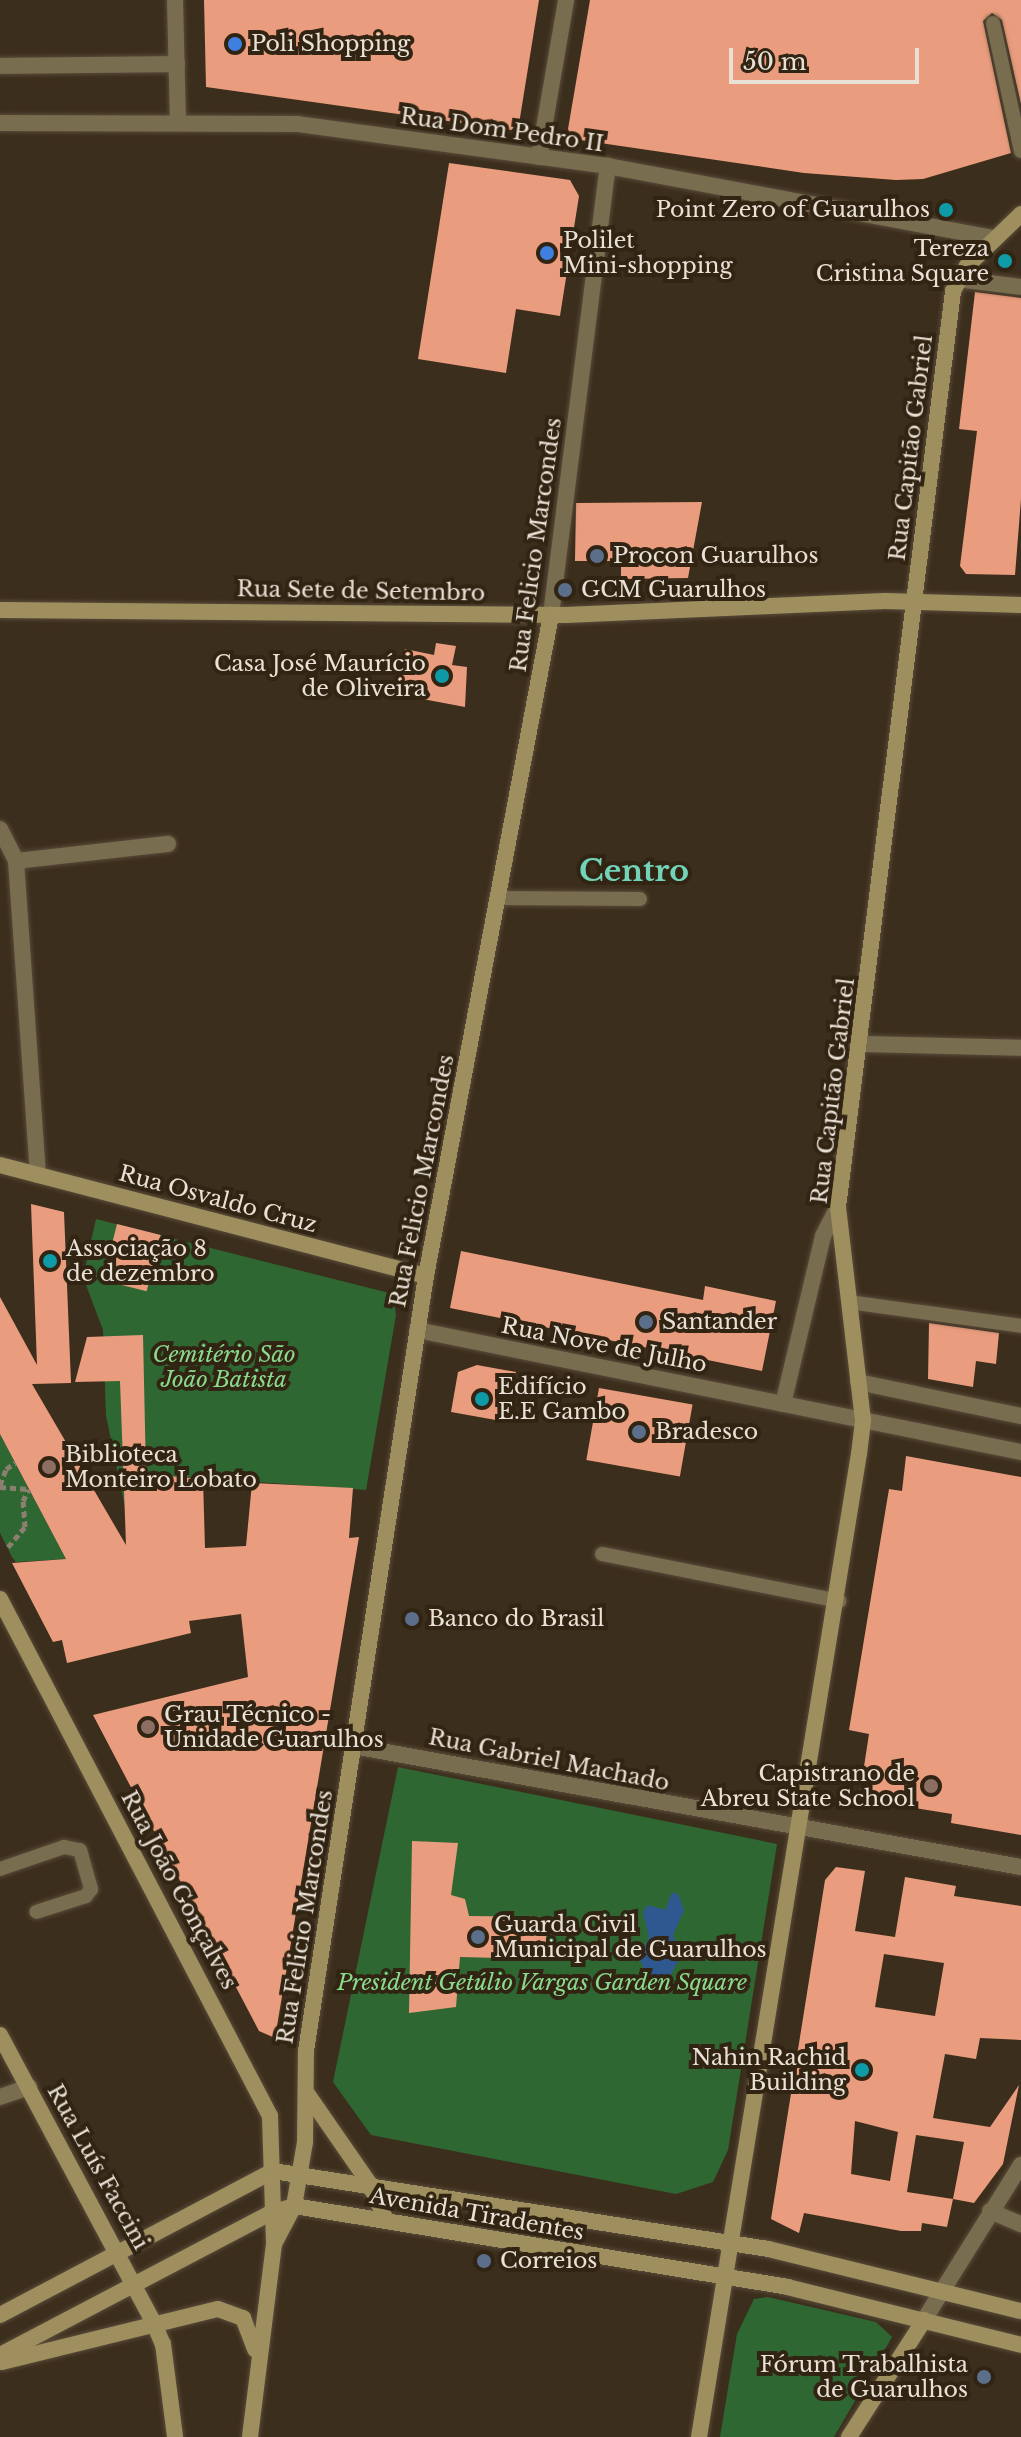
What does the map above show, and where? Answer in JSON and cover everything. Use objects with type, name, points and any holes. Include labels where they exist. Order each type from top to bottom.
[{"type":"main road","points":[[957,279],[992,238],[1021,214]]},
{"type":"main road","name":"Rua Capitão Gabriel","points":[[699,2437],[732,2244],[795,1828],[839,1601],[863,1420],[838,1207],[861,1044],[913,602],[957,279]]},
{"type":"main road","name":"Rua Sete de Setembro","points":[[0,610],[551,615],[913,602],[1021,605]]},
{"type":"main road","name":"Rua Felicio Marcondes","points":[[274,2244],[294,2206],[306,2092],[306,2051],[417,1330],[551,615]]},
{"type":"main road","name":"Rua Osvaldo Cruz","points":[[0,1165],[426,1276]]},
{"type":"main road","name":"Rua João Gonçalves","points":[[2,1606],[265,2100],[272,2128],[270,2213],[274,2244]]},
{"type":"main road","name":"Rua Luís Faccini","points":[[0,2035],[119,2251],[153,2321],[163,2344],[175,2437]]},
{"type":"main road","points":[[306,2092],[369,2183],[386,2220]]},
{"type":"main road","points":[[0,2315],[273,2171]]},
{"type":"main road","name":"Avenida Tiradentes","points":[[273,2171],[369,2183],[732,2244],[1021,2311]]},
{"type":"main road","name":"Avenida Tiradentes","points":[[0,2355],[137,2286],[270,2213],[294,2206],[726,2278],[924,2320],[1021,2345]]},
{"type":"main road","points":[[235,2437],[251,2429],[257,2359],[274,2244]]},
{"type":"main road","points":[[0,2362],[153,2321],[218,2309],[243,2318],[257,2359]]},
{"type":"main road","points":[[849,2437],[924,2320]]},
{"type":"street","points":[[175,0],[178,122]]},
{"type":"street","points":[[539,157],[566,0]]},
{"type":"street","points":[[0,66],[177,64]]},
{"type":"street","name":"Rua Dom Pedro II","points":[[0,123],[297,124],[608,166],[992,238]]},
{"type":"street","name":"Rua Felicio Marcondes","points":[[551,615],[608,166]]},
{"type":"street","points":[[957,279],[1021,287]]},
{"type":"street","points":[[0,829],[16,861],[38,1175]]},
{"type":"street","points":[[16,861],[168,844]]},
{"type":"street","points":[[861,1044],[1021,1048]]},
{"type":"street","points":[[783,1404],[823,1236],[838,1207]]},
{"type":"street","name":"Rua Nove de Julho","points":[[417,1330],[1021,1452]]},
{"type":"street","points":[[858,1382],[1021,1416]]},
{"type":"street","name":"Rua Gabriel Machado","points":[[353,1746],[1021,1867]]},
{"type":"street","points":[[0,2097],[29,2087]]},
{"type":"street","points":[[924,2320],[1021,2165]]},
{"type":"street","points":[[990,2211],[1021,2224]]},
{"type":"lane","points":[[993,23],[1021,151]]},
{"type":"lane","points":[[498,898],[640,899]]},
{"type":"lane","points":[[849,1302],[1021,1326]]},
{"type":"lane","points":[[602,1554],[839,1601]]},
{"type":"lane","points":[[0,1869],[64,1847],[80,1850],[91,1889],[86,1896],[36,1912]]},
{"type":"path","points":[[8,1547],[25,1527],[23,1501],[29,1489],[0,1486],[6,1469],[15,1463]]},
{"type":"green space","name":"Cemitério São João Batista","points":[[96,1219],[393,1294],[396,1315],[366,1490],[147,1474],[125,1507],[106,1416],[103,1330],[83,1277]]},
{"type":"green space","points":[[0,1434],[66,1559],[16,1562],[12,1557],[0,1533]]},
{"type":"green space","name":"President Getúlio Vargas Garden Square","points":[[398,1767],[777,1844],[728,2150],[713,2182],[676,2194],[371,2135],[333,2082]]},
{"type":"green space","points":[[768,2297],[876,2322],[892,2337],[834,2437],[720,2437],[737,2334],[754,2299]]},
{"type":"water","points":[[672,1893],[678,1894],[684,1910],[673,1935],[680,1958],[667,1981],[652,1984],[639,1958],[649,1937],[643,1912],[648,1905],[665,1910]]},
{"type":"building","points":[[204,0],[539,0],[519,124],[511,130],[206,87]]},
{"type":"building","points":[[590,0],[1021,0],[1021,104],[1002,20],[992,13],[983,21],[1011,153],[923,179],[896,180],[804,173],[573,139],[568,129]]},
{"type":"building","points":[[449,163],[570,180],[579,196],[560,316],[516,309],[506,373],[418,359]]},
{"type":"building","points":[[975,292],[1021,298],[1021,499],[1015,575],[966,574],[960,566],[977,431],[959,429]]},
{"type":"building","points":[[702,502],[688,578],[621,579],[621,561],[575,561],[576,503]]},
{"type":"building","points":[[436,643],[456,646],[452,665],[467,667],[465,707],[396,694],[405,649],[434,655]]},
{"type":"building","points":[[31,1204],[64,1212],[71,1383],[32,1384],[126,1545],[120,1381],[75,1382],[87,1337],[143,1335],[146,1474],[203,1479],[205,1548],[246,1546],[252,1483],[353,1488],[349,1538],[359,1537],[275,2038],[259,2031],[93,1715],[248,1677],[241,1614],[189,1621],[191,1633],[67,1663],[62,1640],[53,1642],[12,1563],[66,1559],[0,1434],[0,1297],[37,1365]]},
{"type":"building","points":[[117,1224],[161,1235],[147,1291],[103,1280]]},
{"type":"building","name":"Santander","points":[[461,1251],[703,1300],[705,1286],[776,1301],[762,1371],[450,1308]]},
{"type":"building","points":[[929,1323],[999,1333],[996,1364],[976,1361],[973,1387],[928,1379]]},
{"type":"building","name":"Edifício E.E Gambo","points":[[477,1365],[516,1372],[507,1422],[451,1412],[458,1372]]},
{"type":"building","name":"Bradesco","points":[[599,1388],[693,1404],[680,1476],[586,1460]]},
{"type":"building","points":[[906,1456],[1021,1477],[1021,1835],[951,1823],[952,1814],[859,1799],[869,1734],[849,1730],[889,1489],[902,1491]]},
{"type":"building","name":"Guarda Civil Municipal de Guarulhos","points":[[412,1841],[458,1843],[451,1895],[465,1899],[469,1916],[547,1917],[545,1959],[460,1957],[456,2007],[409,2013]]},
{"type":"building","points":[[836,1867],[865,1871],[855,1931],[895,1937],[905,1877],[956,1886],[954,1896],[1021,1906],[1021,2040],[980,2038],[976,2059],[945,2054],[933,2118],[990,2127],[1019,2085],[1003,2164],[974,2203],[953,2199],[947,2227],[922,2223],[921,2231],[901,2231],[804,2213],[799,2233],[771,2219],[825,1880]],"holes":[[[884,1954],[944,1963],[935,2016],[875,2007]],[[855,2121],[898,2132],[890,2181],[851,2174]],[[916,2135],[964,2142],[953,2199],[907,2192]]]},
{"type":"place","name":"Poli Shopping","points":[[235,44]]},
{"type":"place","name":"Point Zero of Guarulhos","points":[[946,210]]},
{"type":"place","name":"Polilet Mini-shopping","points":[[547,253]]},
{"type":"place","name":"Tereza Cristina Square","points":[[1005,261]]},
{"type":"place","name":"Procon Guarulhos","points":[[597,556]]},
{"type":"place","name":"GCM Guarulhos","points":[[565,590]]},
{"type":"place","name":"Casa José Maurício de Oliveira","points":[[442,676]]},
{"type":"place","name":"Associação 8 de dezembro","points":[[50,1261]]},
{"type":"place","name":"Santander","points":[[646,1322]]},
{"type":"place","name":"Edifício E.E Gambo","points":[[482,1399]]},
{"type":"place","name":"Bradesco","points":[[639,1432]]},
{"type":"place","name":"Biblioteca Monteiro Lobato","points":[[49,1467]]},
{"type":"place","name":"Banco do Brasil","points":[[412,1619]]},
{"type":"place","name":"Grau Técnico - Unidade Guarulhos","points":[[148,1727]]},
{"type":"place","name":"Capistrano de Abreu State School","points":[[931,1786]]},
{"type":"place","name":"Guarda Civil Municipal de Guarulhos","points":[[478,1937]]},
{"type":"place","name":"Nahin Rachid Building","points":[[862,2070]]},
{"type":"place","name":"Correios","points":[[484,2261]]},
{"type":"place","name":"Fórum Trabalhista de Guarulhos","points":[[984,2377]]},
{"type":"district","name":"Centro","points":[[634,871]]}]
